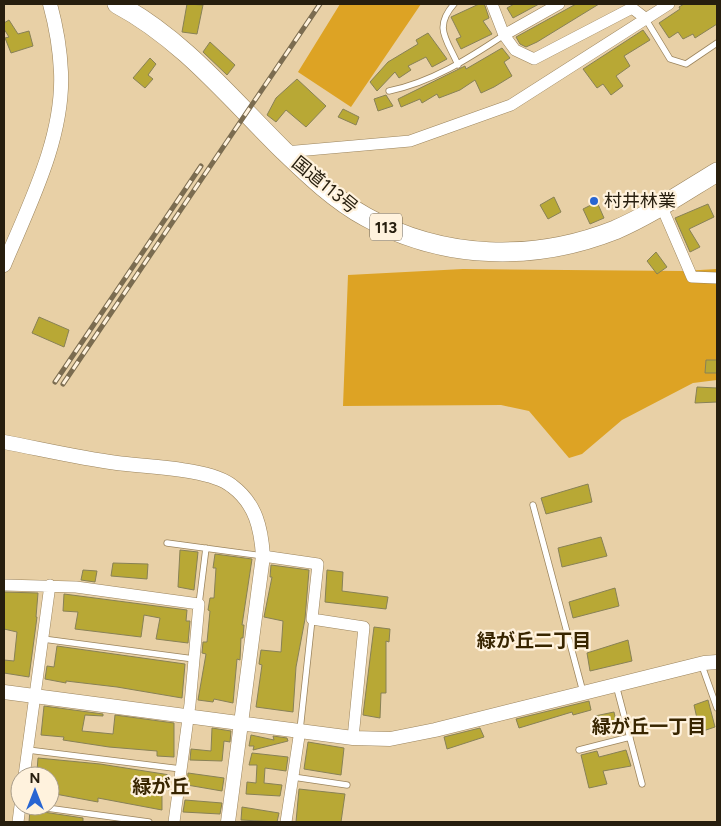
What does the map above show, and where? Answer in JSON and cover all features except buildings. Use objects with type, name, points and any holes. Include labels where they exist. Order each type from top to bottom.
[{"type":"highway","name":"国道113号","points":[[117,4],[161,31],[285,152],[330,193],[365,217],[428,242],[470,250],[512,253],[573,244],[617,228],[662,205],[717,172]]},
{"type":"street","points":[[4,265],[42,172],[56,126],[61,73],[50,4]]},
{"type":"street","points":[[492,4],[504,35],[515,50],[534,59],[632,8],[645,18]]},
{"type":"street","points":[[504,35],[559,4]]},
{"type":"street","points":[[285,152],[410,141],[511,105],[669,4]]},
{"type":"street","points":[[662,205],[692,277],[717,278]]},
{"type":"street","points":[[4,442],[115,463],[220,478],[245,496],[260,528],[263,556],[228,822]]},
{"type":"street","points":[[263,556],[318,564],[312,619],[364,627],[352,738]]},
{"type":"street","points":[[4,585],[50,585],[200,604],[174,822]]},
{"type":"street","points":[[26,766],[50,585]]},
{"type":"street","points":[[4,692],[352,738],[390,739],[435,730],[616,684],[717,662]]},
{"type":"street","points":[[286,822],[300,730]]},
{"type":"lane","points":[[454,4],[444,15],[441,26],[458,65]]},
{"type":"lane","points":[[645,18],[670,59],[686,64],[717,43]]},
{"type":"lane","points":[[389,91],[410,87],[458,65],[504,35]]},
{"type":"lane","points":[[533,505],[583,692]]},
{"type":"lane","points":[[167,542],[263,556]]},
{"type":"lane","points":[[200,604],[206,548]]},
{"type":"lane","points":[[300,730],[312,619]]},
{"type":"lane","points":[[43,639],[194,660]]},
{"type":"lane","points":[[701,664],[717,708]]},
{"type":"lane","points":[[616,684],[642,784]]},
{"type":"lane","points":[[579,750],[630,738]]},
{"type":"lane","points":[[28,750],[181,769]]},
{"type":"lane","points":[[293,777],[347,785]]},
{"type":"lane","points":[[60,810],[149,822]]},
{"type":"shaded area","points":[[340,4],[421,4],[351,107],[298,72]]},
{"type":"shaded area","points":[[463,269],[683,271],[717,269],[717,380],[693,383],[622,420],[582,454],[569,458],[529,411],[501,405],[343,406],[348,275]]},
{"type":"railway","points":[[63,384],[320,4]]},
{"type":"railway","points":[[55,382],[201,166]]},
{"type":"place","name":"村井林業","points":[[594,201]]},
{"type":"district","name":"緑が丘二丁目","points":[[534,640]]},
{"type":"district","name":"緑が丘一丁目","points":[[649,726]]},
{"type":"district","name":"緑が丘","points":[[161,786]]}]
